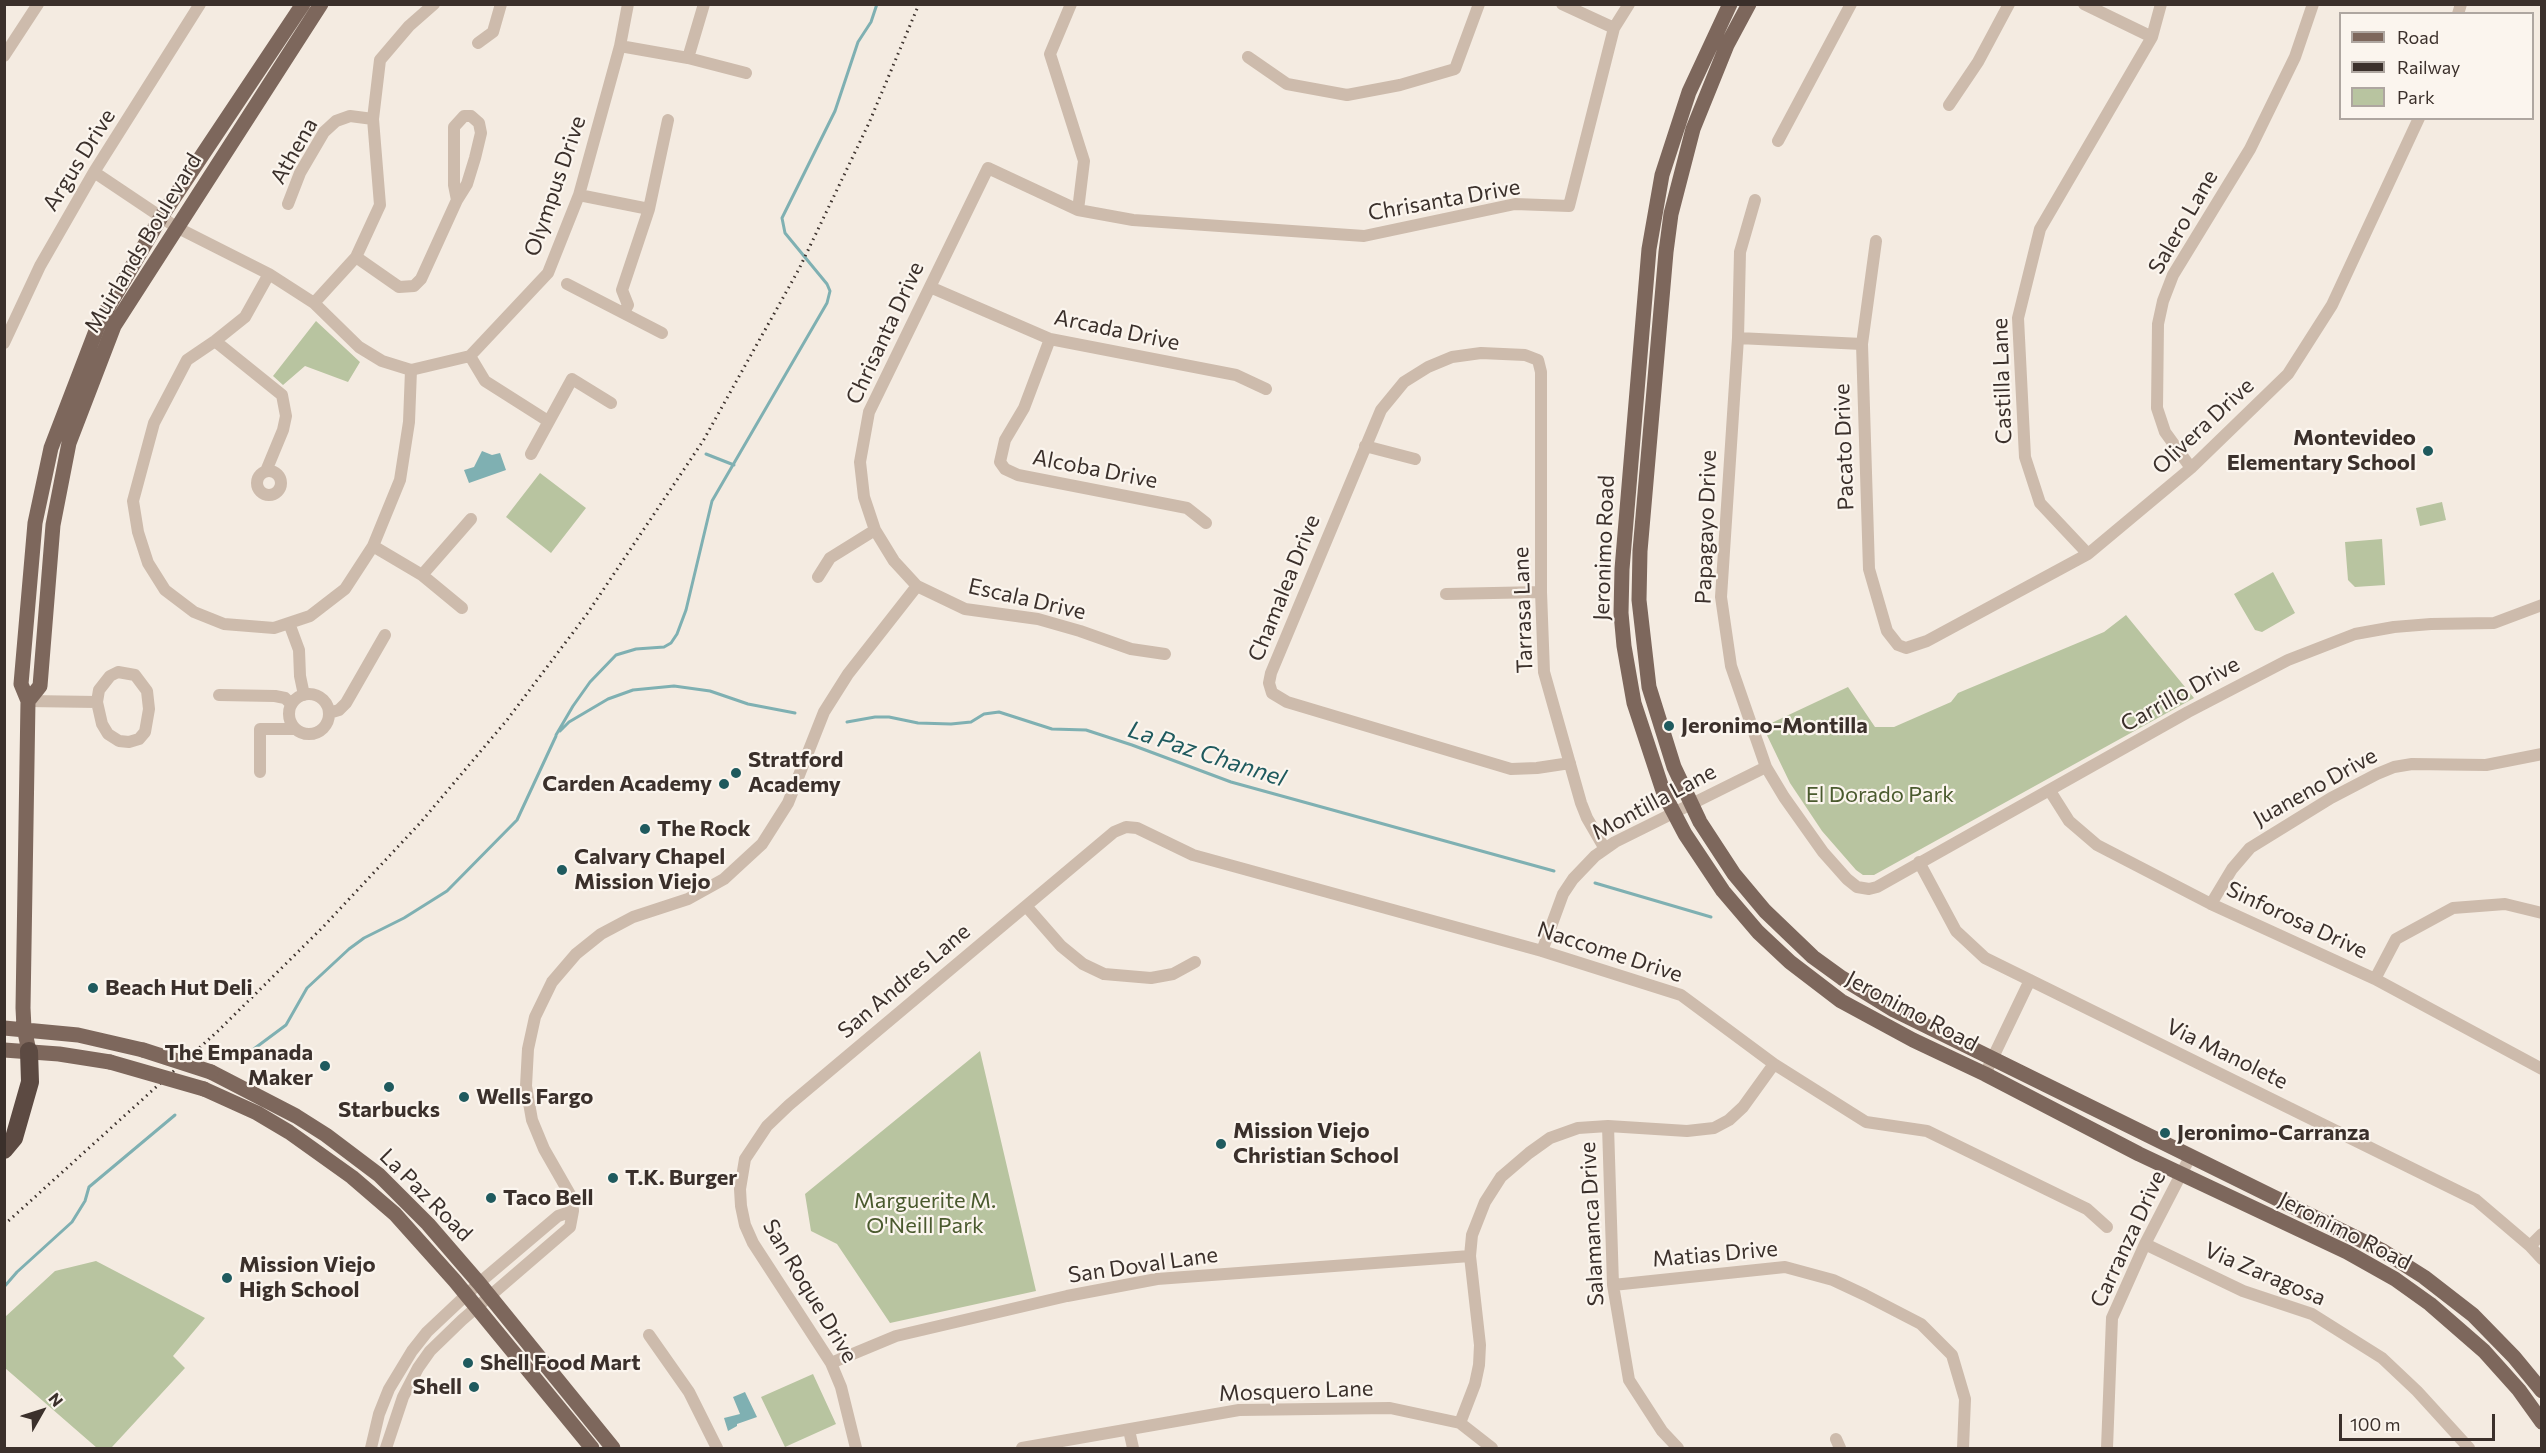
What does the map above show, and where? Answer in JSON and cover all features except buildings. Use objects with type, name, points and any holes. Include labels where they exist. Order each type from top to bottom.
[{"type":"highway","points":[[4,1150],[14,1138],[30,1082],[29,1051]]},
{"type":"main road","name":"Muirlands Boulevard","points":[[29,1051],[24,1029],[23,951],[28,701],[21,684],[35,523],[51,448],[99,323],[161,217],[303,4]]},
{"type":"main road","name":"Muirlands Boulevard","points":[[28,701],[40,686],[53,525],[69,443],[114,326],[321,4]]},
{"type":"main road","name":"Jeronimo Road","points":[[1730,4],[1689,92],[1662,175],[1649,249],[1622,569],[1624,646],[1634,703],[1652,762],[1673,813],[1697,854],[1723,891],[1758,932],[1818,985],[1862,1014],[2182,1174],[2347,1252],[2395,1279],[2430,1304],[2484,1351],[2537,1403],[2541,1422]]},
{"type":"main road","name":"Jeronimo Road","points":[[1749,4],[1727,45],[1693,129],[1671,214],[1640,551],[1639,600],[1649,687],[1664,738],[1690,804],[1717,850],[1746,890],[1786,933],[1813,957],[1871,997],[2383,1251],[2424,1277],[2490,1332],[2541,1391]]},
{"type":"main road","name":"La Paz Road","points":[[4,1028],[78,1035],[143,1050],[211,1072],[296,1116],[350,1153],[379,1175],[421,1216],[490,1296],[613,1449]]},
{"type":"main road","name":"La Paz Road","points":[[4,1050],[29,1051],[110,1062],[204,1089],[281,1127],[345,1171],[395,1214],[477,1307],[592,1449]]},
{"type":"street","points":[[4,56],[38,4]]},
{"type":"street","name":"Argus Drive","points":[[4,343],[39,266],[94,172],[200,4]]},
{"type":"street","points":[[314,303],[356,257],[380,205],[374,119],[380,60],[409,26],[434,4]]},
{"type":"street","points":[[478,43],[493,32],[501,4]]},
{"type":"street","name":"Olympus Drive","points":[[470,357],[548,273],[579,195],[620,46],[628,4]]},
{"type":"street","points":[[688,58],[704,4]]},
{"type":"street","points":[[1071,4],[1050,54],[1084,161],[1078,210]]},
{"type":"street","points":[[1248,57],[1287,84],[1347,95],[1400,85],[1455,69],[1479,4]]},
{"type":"street","points":[[1562,4],[1614,28]]},
{"type":"street","name":"Chrisanta Drive","points":[[917,586],[894,561],[875,530],[864,497],[860,462],[868,412],[988,168],[1078,210],[1133,220],[1364,236],[1515,204],[1569,206],[1614,28],[1629,4]]},
{"type":"street","points":[[1778,141],[1851,4]]},
{"type":"street","points":[[1949,105],[1978,62],[2009,4]]},
{"type":"street","points":[[2084,4],[2152,37]]},
{"type":"street","name":"Castilla Lane","points":[[2088,554],[2040,503],[2025,457],[2019,318],[2040,229],[2152,37],[2161,4]]},
{"type":"street","name":"Salero Lane","points":[[2191,468],[2165,432],[2157,408],[2158,324],[2163,301],[2173,274],[2250,149],[2295,57],[2313,4]]},
{"type":"street","points":[[620,46],[688,58],[746,73]]},
{"type":"street","name":"Athena","points":[[288,204],[300,173],[324,132],[336,121],[350,116],[374,119]]},
{"type":"street","points":[[356,257],[396,286],[414,286],[425,272],[457,200],[467,184],[480,134],[479,123],[471,116],[464,116],[454,127],[454,185],[457,200]]},
{"type":"street","points":[[624,312],[627,305],[622,290],[649,208],[668,120]]},
{"type":"street","name":"Olivera Drive","points":[[1898,645],[1912,648],[1927,641],[2088,554],[2191,468],[2288,374],[2332,305],[2418,120]]},
{"type":"street","points":[[94,172],[176,227],[269,274],[314,303],[359,347],[382,361],[411,370],[470,357],[485,381],[548,421]]},
{"type":"street","points":[[579,195],[649,208]]},
{"type":"street","name":"Papagayo Drive","points":[[1755,200],[1740,252],[1738,338],[1720,597],[1731,666],[1766,767],[1823,852],[1846,879],[1863,888]]},
{"type":"street","name":"Pacato Drive","points":[[1876,241],[1862,344],[1869,569],[1887,631],[1898,645]]},
{"type":"street","points":[[269,274],[245,317],[216,341],[187,360],[154,423],[133,501],[138,532],[148,563],[165,590],[194,612],[224,624],[273,628],[310,616],[345,589],[373,546],[400,480],[409,422],[411,370]]},
{"type":"street","points":[[567,284],[663,333]]},
{"type":"street","name":"Arcada Drive","points":[[930,287],[1050,339],[1236,375],[1266,389]]},
{"type":"street","points":[[606,303],[616,291],[622,290]]},
{"type":"street","points":[[1738,338],[1862,344]]},
{"type":"street","name":"Alcoba Drive","points":[[1050,339],[1024,408],[1005,440],[1000,462],[1005,469],[1018,475],[1187,508],[1206,523]]},
{"type":"street","points":[[216,341],[282,394],[286,416],[283,430],[266,471]]},
{"type":"street","name":"Chamalea Drive","points":[[1538,360],[1526,355],[1480,353],[1452,357],[1404,382],[1381,410],[1271,673],[1269,683],[1272,693],[1287,702],[1511,769],[1569,763]]},
{"type":"street","name":"Tarrasa Lane","points":[[1538,360],[1541,372],[1541,592],[1544,672],[1587,818],[1605,849]]},
{"type":"street","points":[[531,454],[572,379],[611,403]]},
{"type":"street","points":[[1365,446],[1415,459]]},
{"type":"street","points":[[422,575],[471,519]]},
{"type":"street","points":[[818,577],[830,558],[875,530]]},
{"type":"street","points":[[373,546],[422,575],[462,608]]},
{"type":"street","points":[[387,1449],[397,1412],[418,1368],[446,1334],[568,1230],[573,1211],[572,1198],[544,1149],[532,1120],[526,1086],[528,1049],[535,1017],[552,982],[576,954],[601,934],[633,917],[688,899],[724,879],[762,844],[788,803],[824,712],[848,674],[917,586]]},
{"type":"street","name":"Escala Drive","points":[[917,586],[965,609],[1038,619],[1080,631],[1131,650],[1165,654]]},
{"type":"street","points":[[1446,594],[1541,592]]},
{"type":"street","name":"Carrillo Drive","points":[[1863,888],[1876,887],[2188,712],[2278,665],[2343,639],[2394,627],[2494,623],[2541,605]]},
{"type":"street","points":[[289,623],[299,651],[300,676],[304,694]]},
{"type":"street","points":[[329,713],[343,707],[385,636]]},
{"type":"street","points":[[118,672],[135,675],[147,691],[149,709],[145,732],[139,739],[129,742],[119,741],[108,734],[102,724],[97,702],[99,690],[110,676],[118,672]]},
{"type":"street","points":[[304,694],[320,698],[329,713],[325,726],[315,734],[301,733],[296,729],[289,714],[291,704],[304,694]]},
{"type":"street","points":[[219,695],[275,696],[285,698],[291,704]]},
{"type":"street","points":[[28,701],[97,702]]},
{"type":"street","points":[[260,771],[260,729],[296,729]]},
{"type":"street","name":"Juaneno Drive","points":[[2211,904],[2232,869],[2250,848],[2320,804],[2377,774],[2394,767],[2412,764],[2486,765],[2541,754]]},
{"type":"street","name":"Montilla Lane","points":[[1542,951],[1555,910],[1563,894],[1583,867],[1605,849],[1766,767]]},
{"type":"street","name":"Sinforosa Drive","points":[[2050,791],[2070,821],[2097,845],[2211,904],[2375,979],[2541,1069]]},
{"type":"street","name":"San Andres Lane","points":[[740,1190],[746,1159],[767,1126],[1114,832],[1126,827]]},
{"type":"street","name":"Naccome Drive","points":[[1126,827],[1137,828],[1193,855],[1542,951],[1681,995],[1774,1064],[1866,1122],[1927,1131],[2087,1209],[2107,1227]]},
{"type":"street","name":"Via Manolete","points":[[1919,862],[1960,936],[1985,958],[2476,1200],[2530,1246],[2541,1259]]},
{"type":"street","points":[[2375,979],[2396,939],[2453,908],[2505,904],[2541,914]]},
{"type":"street","points":[[1026,906],[1061,946],[1083,964],[1104,974],[1151,978],[1173,974],[1195,962]]},
{"type":"street","points":[[1985,1074],[2030,980]]},
{"type":"street","points":[[1460,1423],[1475,1384],[1479,1365],[1480,1345],[1470,1256],[1472,1235],[1485,1202],[1501,1177],[1514,1164],[1550,1138],[1564,1132],[1608,1126],[1687,1131],[1714,1128],[1730,1120],[1743,1107],[1774,1064]]},
{"type":"street","name":"Salamanca Drive","points":[[1608,1126],[1613,1285],[1629,1380],[1662,1431],[1678,1449]]},
{"type":"street","name":"Carranza Drive","points":[[2107,1449],[2112,1318],[2145,1244],[2190,1157]]},
{"type":"street","name":"San Roque Drive","points":[[740,1190],[741,1206],[753,1243],[831,1363],[841,1387],[856,1449]]},
{"type":"street","points":[[371,1449],[383,1402],[403,1364],[427,1332],[466,1294],[558,1216],[573,1211]]},
{"type":"street","points":[[2530,1246],[2541,1234]]},
{"type":"street","name":"Via Zaragosa","points":[[2145,1244],[2243,1292],[2312,1314],[2382,1358],[2469,1449]]},
{"type":"street","name":"San Doval Lane","points":[[831,1363],[896,1336],[1067,1296],[1157,1280],[1470,1256]]},
{"type":"street","name":"Matias Drive","points":[[1613,1285],[1785,1267],[1833,1280],[1921,1324],[1952,1355],[1965,1399],[1963,1449]]},
{"type":"street","points":[[649,1335],[689,1392],[717,1449]]},
{"type":"street","name":"Mosquero Lane","points":[[1022,1449],[1239,1410],[1390,1408],[1460,1423],[1492,1449]]},
{"type":"street","points":[[1129,1430],[1133,1449]]},
{"type":"green space","points":[[316,321],[360,362],[348,382],[305,366],[283,385],[273,376]]},
{"type":"green space","points":[[540,473],[586,508],[551,553],[506,517]]},
{"type":"green space","points":[[2442,502],[2446,520],[2420,526],[2416,508]]},
{"type":"green space","points":[[2382,539],[2385,585],[2355,587],[2348,580],[2345,542]]},
{"type":"green space","points":[[2273,572],[2295,613],[2262,632],[2255,630],[2234,594]]},
{"type":"green space","name":"El Dorado Park","points":[[2126,615],[2194,698],[1874,875],[1863,875],[1856,870],[1822,831],[1790,783],[1763,727],[1848,687],[1875,727],[1894,727],[1951,702],[1958,693],[2104,632]]},
{"type":"green space","name":"Marguerite M. O'Neill Park","points":[[980,1051],[1036,1291],[890,1323],[837,1244],[811,1231],[805,1194]]},
{"type":"green space","points":[[96,1261],[205,1318],[173,1356],[185,1368],[112,1447],[97,1448],[5,1368],[5,1317],[55,1271]]},
{"type":"green space","points":[[813,1374],[836,1424],[785,1447],[761,1397]]},
{"type":"water","points":[[482,451],[492,455],[500,453],[506,470],[469,483],[464,470],[474,467]]},
{"type":"water","points":[[745,1392],[757,1417],[737,1424],[728,1431],[724,1418],[740,1414],[733,1397]]},
{"type":"waterway","points":[[556,735],[590,682],[616,655],[636,649],[664,647],[671,643],[677,634],[686,610],[712,501],[827,303],[830,291],[827,284],[785,233],[782,218],[835,111],[858,42],[871,22],[877,4]]},
{"type":"waterway","points":[[706,454],[734,465]]},
{"type":"waterway","name":"La Paz Channel","points":[[560,731],[569,722],[608,699],[633,690],[674,686],[710,691],[748,704],[795,713]]},
{"type":"waterway","name":"La Paz Channel","points":[[847,722],[889,717],[918,723],[951,724],[971,722],[984,714],[999,712],[1052,729],[1086,730],[1231,782],[1554,871]]},
{"type":"waterway","name":"La Paz Channel","points":[[243,1057],[286,1025],[307,988],[349,949],[364,938],[404,918],[447,891],[517,820],[556,736]]},
{"type":"waterway","name":"La Paz Channel","points":[[1595,883],[1711,917]]},
{"type":"waterway","name":"La Paz Channel","points":[[4,1287],[17,1272],[72,1222],[85,1201],[89,1187],[175,1115]]},
{"type":"railway","points":[[4,1225],[219,1030],[323,927],[421,822],[507,720],[587,614],[703,441],[799,269],[869,123],[919,4]]},
{"type":"place","name":"Montevideo Elementary School","points":[[2428,451]]},
{"type":"place","name":"Jeronimo-Montilla","points":[[1669,726]]},
{"type":"place","name":"Stratford Academy","points":[[736,773]]},
{"type":"place","name":"Carden Academy","points":[[724,784]]},
{"type":"place","name":"The Rock","points":[[645,829]]},
{"type":"place","name":"Calvary Chapel Mission Viejo","points":[[562,870]]},
{"type":"place","name":"Beach Hut Deli","points":[[93,988]]},
{"type":"place","name":"The Empanada Maker","points":[[325,1066]]},
{"type":"place","name":"Starbucks","points":[[389,1087]]},
{"type":"place","name":"Wells Fargo","points":[[464,1097]]},
{"type":"place","name":"Jeronimo-Carranza","points":[[2165,1133]]},
{"type":"place","name":"Mission Viejo Christian School","points":[[1221,1144]]},
{"type":"place","name":"T.K. Burger","points":[[613,1178]]},
{"type":"place","name":"Taco Bell","points":[[491,1198]]},
{"type":"place","name":"Mission Viejo High School","points":[[227,1278]]},
{"type":"place","name":"Shell Food Mart","points":[[468,1363]]},
{"type":"place","name":"Shell","points":[[474,1387]]}]
